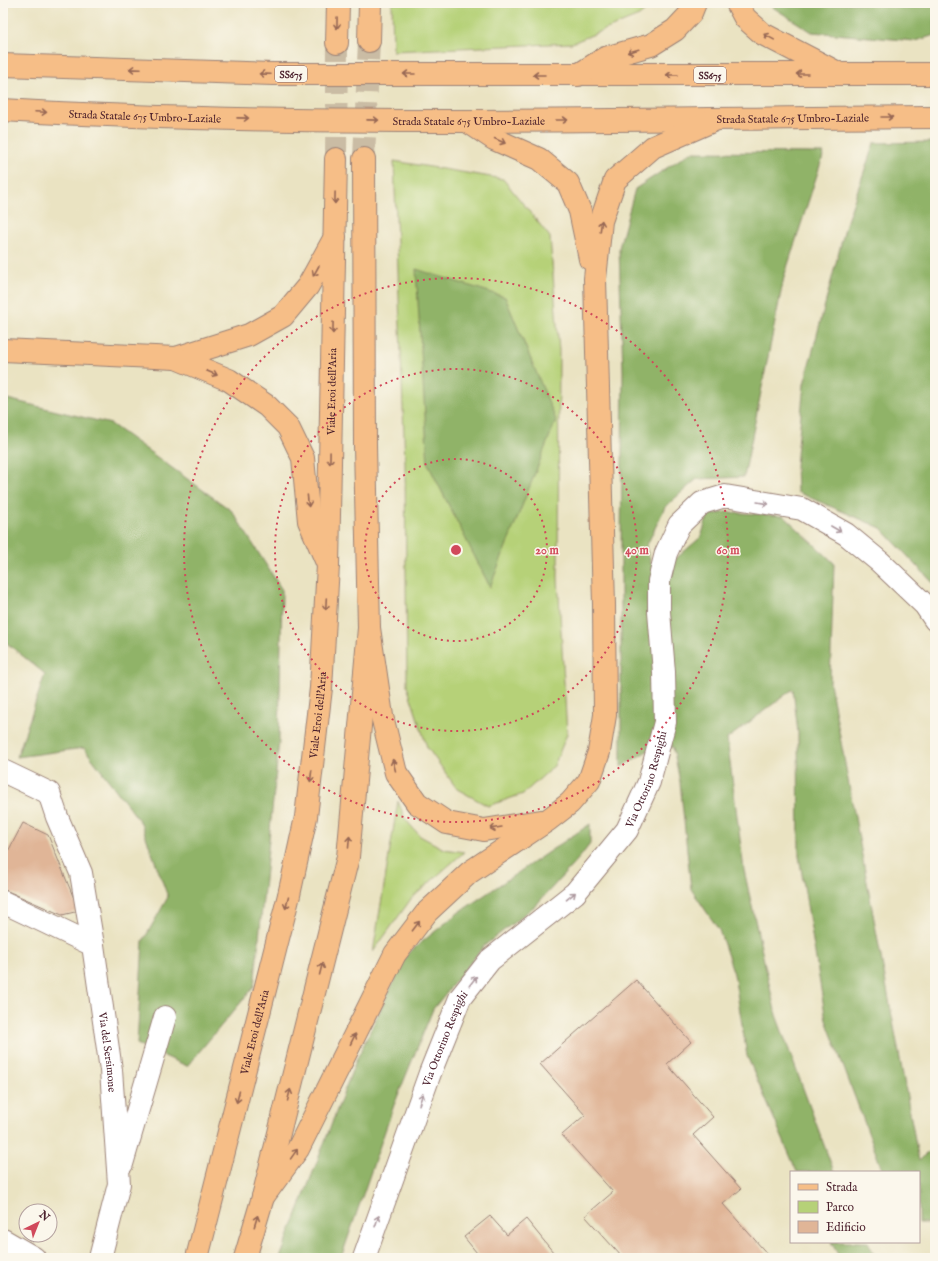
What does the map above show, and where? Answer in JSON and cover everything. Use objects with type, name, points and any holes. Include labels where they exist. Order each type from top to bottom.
[{"type":"main road","points":[[337,43],[338,3]]},
{"type":"main road","points":[[369,41],[370,3]]},
{"type":"main road","points":[[578,75],[605,58],[651,45],[675,30],[691,13],[695,3]]},
{"type":"main road","points":[[737,3],[745,18],[763,34],[841,74]]},
{"type":"main road","name":"SS675","points":[[3,65],[273,74],[932,74]]},
{"type":"main road","name":"Strada Statale 675 Umbro-Laziale","points":[[3,110],[78,115],[256,119],[467,121],[935,117]]},
{"type":"main road","points":[[263,1197],[298,1149],[395,954],[427,912],[470,872],[548,820],[570,803],[589,781],[598,752],[605,716],[604,604],[595,279],[601,221],[615,180],[653,147],[717,119]]},
{"type":"main road","points":[[467,121],[494,139],[539,159],[568,183],[580,211],[595,279]]},
{"type":"main road","name":"Viale Eroi dell'Aria","points":[[197,1258],[289,895],[306,817],[321,688],[328,565],[336,159]]},
{"type":"main road","points":[[245,1258],[263,1197],[348,857],[369,628],[365,445],[364,159]]},
{"type":"main road","points":[[176,358],[249,335],[283,316],[308,286],[335,237]]},
{"type":"main road","points":[[3,350],[176,358],[229,380],[267,406],[288,427],[303,458],[309,521],[328,565]]},
{"type":"main road","points":[[369,628],[382,716],[396,773],[417,803],[447,823],[484,830],[548,820]]},
{"type":"street","name":"Via Ottorino Respighi","points":[[364,1258],[430,1073],[460,998],[490,960],[575,893],[627,830],[649,782],[665,722],[664,672],[659,612],[659,581],[666,553],[679,525],[702,503],[725,496],[802,509],[846,534],[880,562],[925,605],[935,620]]},
{"type":"street","name":"Via del Sersimone","points":[[3,771],[49,793],[81,873],[111,1070],[119,1184],[100,1258]]},
{"type":"street","points":[[3,902],[93,946]]},
{"type":"street","points":[[118,1176],[165,1017]]},
{"type":"street","points":[[3,1240],[34,1258]]},
{"type":"green space","points":[[392,3],[654,3],[639,16],[572,43],[393,51]]},
{"type":"green space","points":[[766,3],[935,3],[935,35],[915,41],[812,32]]},
{"type":"green space","points":[[935,142],[935,585],[881,528],[797,492],[796,465],[804,384],[847,221],[874,143]]},
{"type":"green space","points":[[691,152],[824,153],[784,277],[744,477],[697,479],[665,507],[646,547],[651,564],[673,561],[701,537],[708,515],[727,512],[784,516],[834,563],[830,683],[919,1161],[935,1145],[935,1223],[920,1223],[920,1171],[883,1171],[826,1020],[799,856],[798,733],[793,689],[727,739],[744,870],[776,1015],[834,1171],[797,1171],[747,1056],[734,974],[719,930],[691,889],[680,782],[673,747],[654,747],[621,767],[623,372],[619,248],[635,189]]},
{"type":"green space","points":[[394,161],[503,179],[550,237],[559,350],[558,578],[567,734],[554,766],[523,794],[488,806],[457,789],[427,747],[407,686],[405,464]]},
{"type":"green space","points":[[416,269],[505,297],[556,420],[490,587],[428,464]]},
{"type":"green space","points":[[3,398],[111,424],[232,511],[282,590],[279,742],[254,987],[187,1066],[137,1044],[143,941],[168,897],[141,823],[84,748],[17,757],[45,674],[3,640]]},
{"type":"green space","points":[[398,801],[405,819],[420,836],[444,849],[464,852],[411,899],[373,952]]},
{"type":"green space","points":[[590,824],[590,844],[580,857],[536,905],[484,946],[433,1009],[394,1105],[341,1258],[280,1258],[355,1063],[407,954],[458,913]]},
{"type":"green space","points":[[832,1243],[868,1243],[876,1258],[840,1258]]},
{"type":"building","points":[[23,823],[48,835],[79,911],[62,915],[3,889],[3,861]]},
{"type":"building","points":[[636,980],[691,1042],[667,1064],[713,1117],[693,1135],[741,1189],[723,1204],[770,1257],[769,1258],[623,1258],[585,1216],[613,1192],[562,1135],[585,1115],[540,1064]]},
{"type":"building","points":[[490,1216],[507,1235],[526,1219],[558,1258],[481,1258],[464,1237]]},
{"type":"tunnel","points":[[364,159],[369,41]]},
{"type":"tunnel","points":[[336,159],[337,43]]}]
